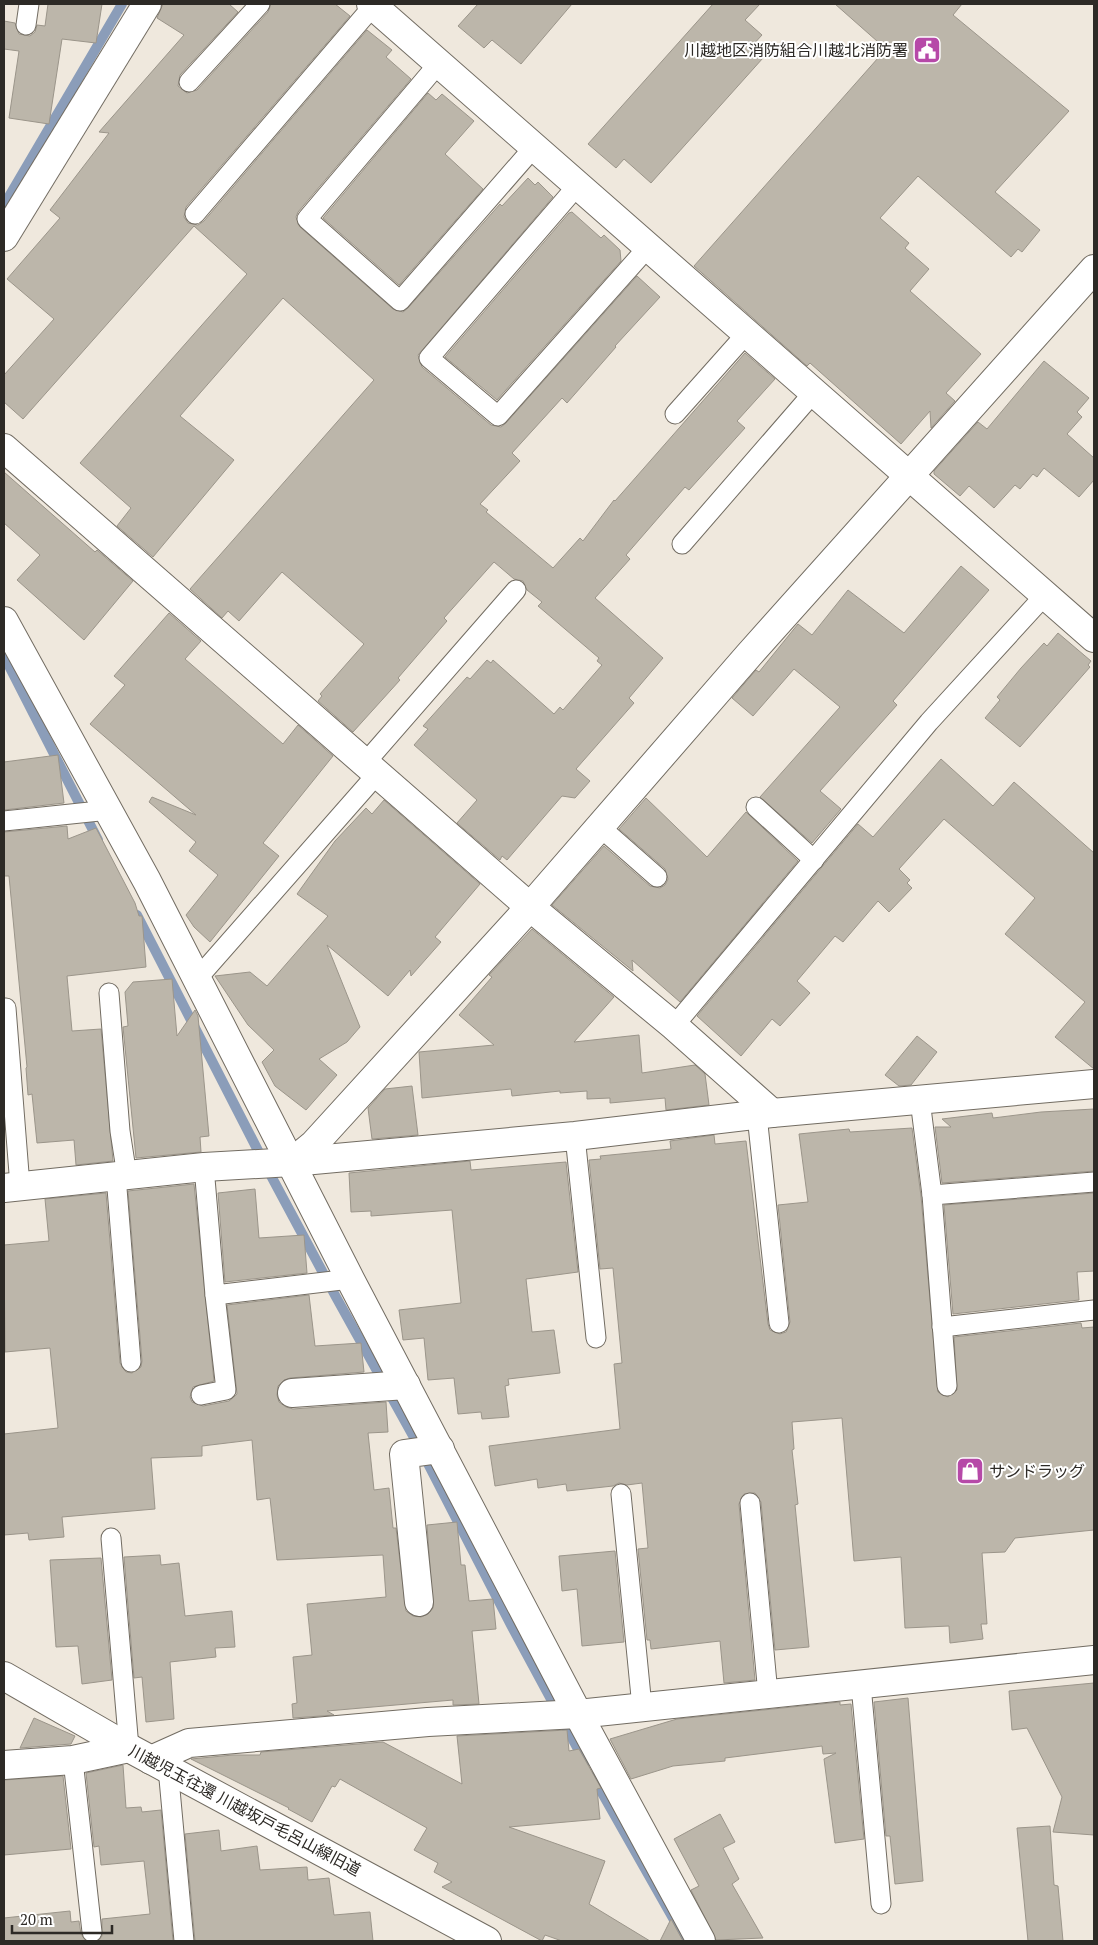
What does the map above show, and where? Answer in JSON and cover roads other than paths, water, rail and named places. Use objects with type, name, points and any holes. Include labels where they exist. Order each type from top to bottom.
[{"type":"street","points":[[4,237],[147,4]]},
{"type":"street","points":[[372,5],[577,186],[748,332],[908,477],[1094,638]]},
{"type":"street","points":[[292,1162],[314,1144],[530,907],[908,477],[1083,300],[1094,270]]},
{"type":"street","points":[[4,448],[530,907],[674,1026],[765,1114]]},
{"type":"street","points":[[4,621],[109,810],[292,1162],[350,1279],[578,1714],[701,1941]]},
{"type":"street","points":[[12,1187],[204,1167],[292,1162],[575,1136],[765,1114],[1094,1084]]},
{"type":"street","points":[[292,1392],[406,1385]]},
{"type":"street","points":[[420,1602],[404,1454],[440,1449]]},
{"type":"street","points":[[4,1765],[73,1760],[149,1759],[189,1743],[428,1722],[578,1714],[1094,1660]]},
{"type":"street","name":"川越児玉往還 川越坂戸毛呂山線旧道","points":[[4,1676],[149,1759],[487,1941]]},
{"type":"lane","points":[[26,25],[29,4]]},
{"type":"lane","points":[[189,82],[260,4]]},
{"type":"lane","points":[[195,214],[372,5]]},
{"type":"lane","points":[[439,63],[307,219],[400,301],[534,147]]},
{"type":"lane","points":[[577,186],[430,358],[498,416],[649,246]]},
{"type":"lane","points":[[674,414],[748,332]]},
{"type":"lane","points":[[682,544],[814,392]]},
{"type":"lane","points":[[196,980],[372,768],[516,590]]},
{"type":"lane","points":[[674,1026],[929,722],[1045,595]]},
{"type":"lane","points":[[756,807],[814,860]]},
{"type":"lane","points":[[4,821],[109,810]]},
{"type":"lane","points":[[600,827],[658,877]]},
{"type":"lane","points":[[110,993],[120,1131],[131,1362]]},
{"type":"lane","points":[[6,1008],[12,1187]]},
{"type":"lane","points":[[920,1100],[932,1195],[947,1386]]},
{"type":"lane","points":[[765,1114],[779,1322]]},
{"type":"lane","points":[[575,1136],[596,1338]]},
{"type":"lane","points":[[201,1395],[226,1390],[215,1295],[204,1167]]},
{"type":"lane","points":[[932,1195],[1094,1182]]},
{"type":"lane","points":[[215,1295],[350,1279]]},
{"type":"lane","points":[[942,1326],[1094,1310]]},
{"type":"lane","points":[[621,1494],[642,1707]]},
{"type":"lane","points":[[750,1503],[768,1694]]},
{"type":"lane","points":[[111,1538],[149,1759],[184,1941]]},
{"type":"lane","points":[[861,1684],[881,1904]]},
{"type":"lane","points":[[73,1760],[92,1932]]},
{"type":"waterway","points":[[4,205],[122,4]]},
{"type":"waterway","points":[[4,656],[98,840]]},
{"type":"waterway","points":[[137,915],[269,1172],[421,1450],[511,1625],[585,1762]]},
{"type":"waterway","points":[[593,1777],[686,1941]]},
{"type":"place","name":"川越地区消防組合川越北消防署","points":[[927,50]]},
{"type":"place","name":"サンドラッグ","points":[[970,1471]]}]
